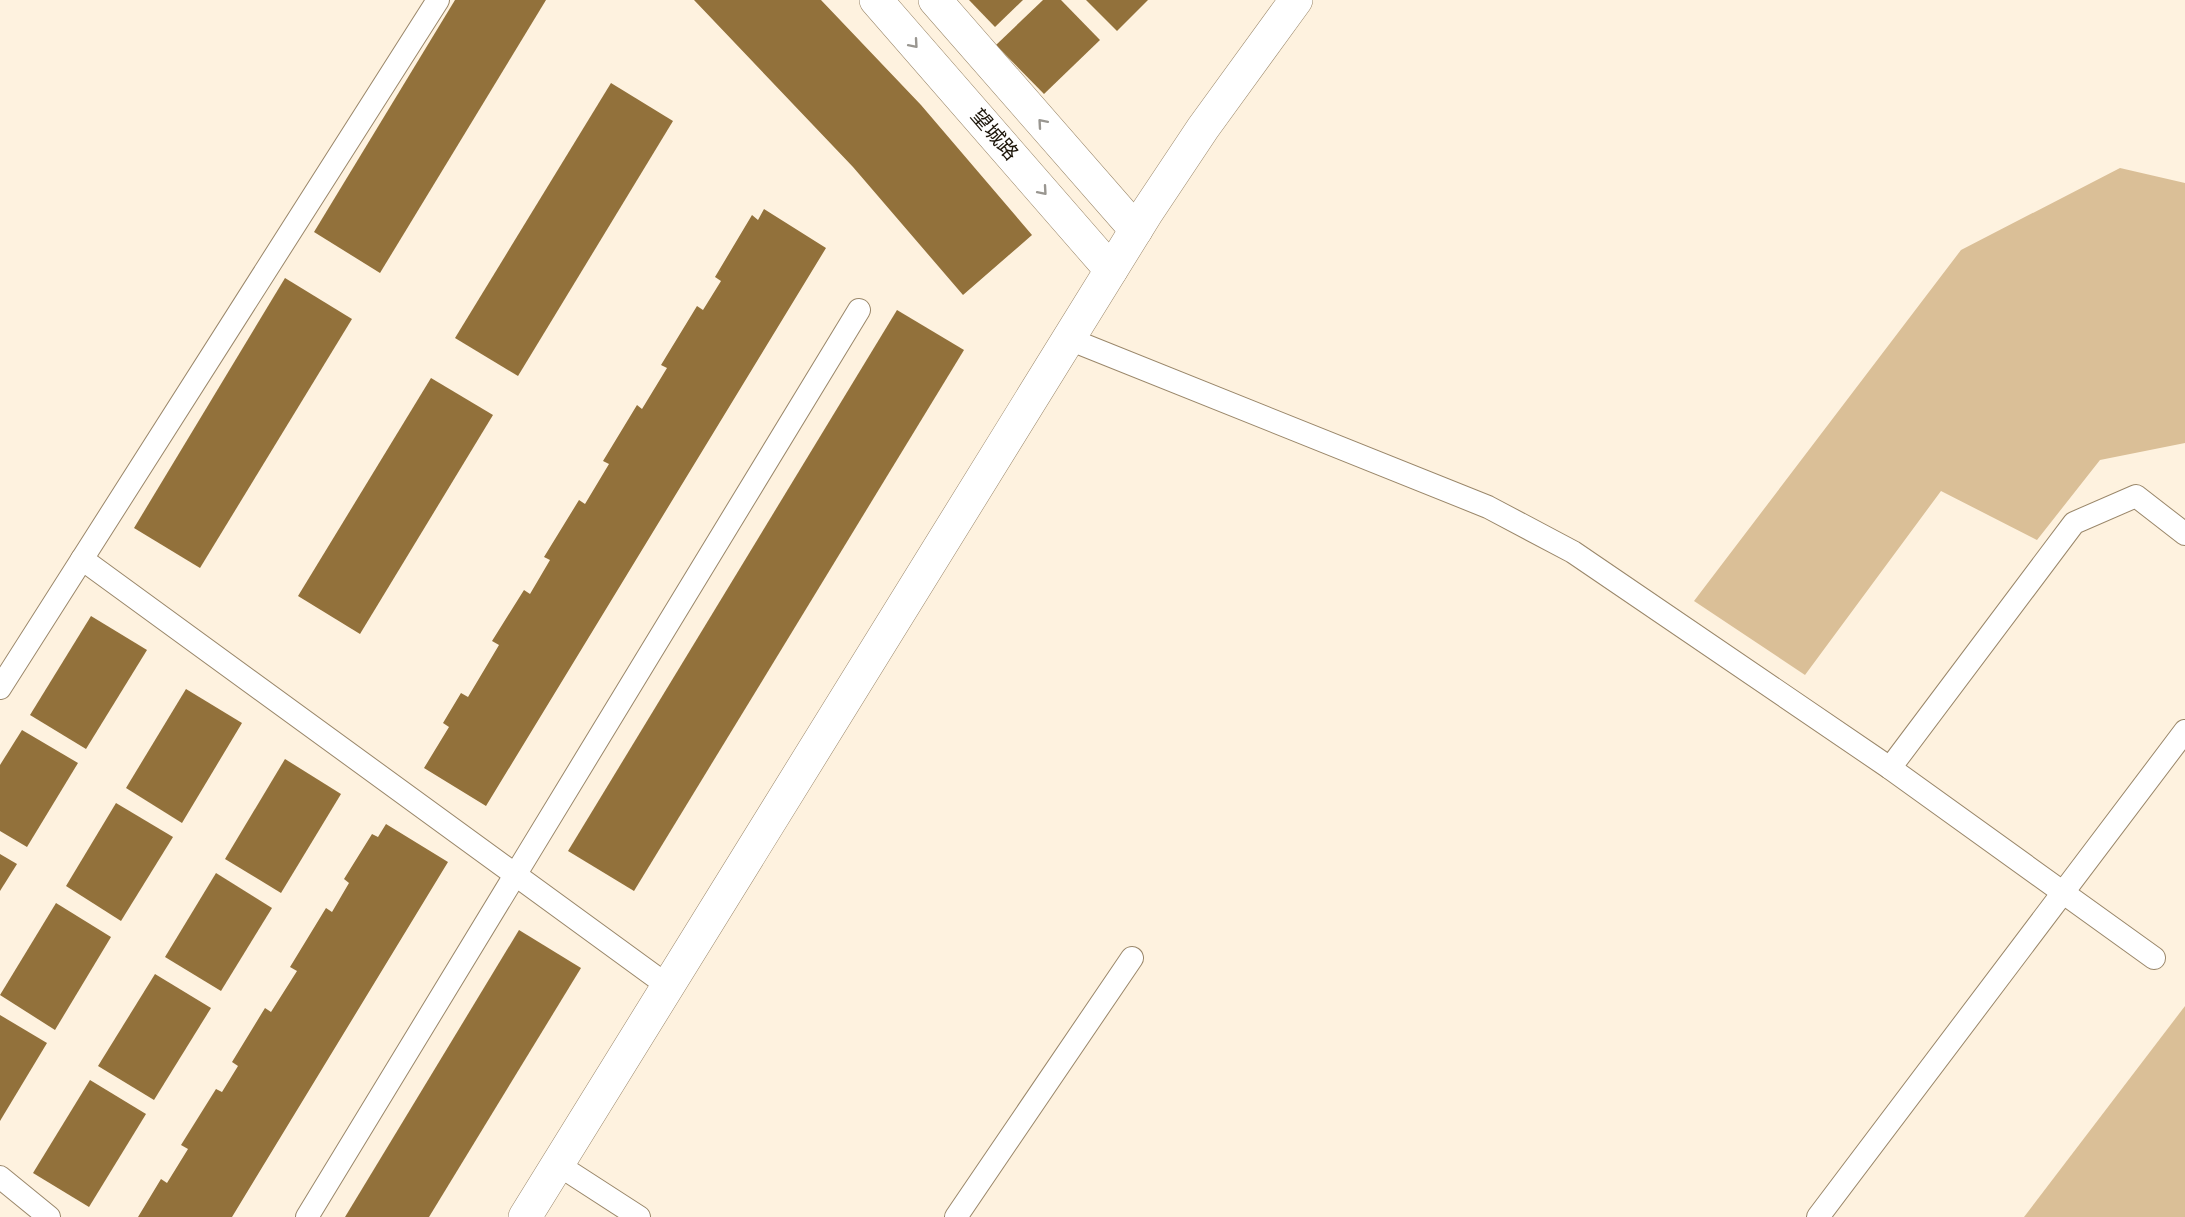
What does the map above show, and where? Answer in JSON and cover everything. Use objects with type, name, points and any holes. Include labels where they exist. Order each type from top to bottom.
[{"type":"main road","name":"望城路","points":[[876,0],[1111,270]]},
{"type":"main road","points":[[935,0],[1136,230]]},
{"type":"main road","points":[[525,1217],[1136,230],[1203,128],[1296,0]]},
{"type":"lane","points":[[0,687],[438,0]]},
{"type":"lane","points":[[307,1217],[859,310]]},
{"type":"lane","points":[[1069,339],[1488,507],[1531,528],[1622,584],[1890,768],[2154,958]]},
{"type":"lane","points":[[1890,768],[2074,523],[2136,496],[2185,534]]},
{"type":"lane","points":[[82,559],[668,986]]},
{"type":"lane","points":[[1818,1217],[2185,731]]},
{"type":"lane","points":[[956,1217],[1132,958]]},
{"type":"lane","points":[[557,1164],[639,1217]]},
{"type":"lane","points":[[0,1177],[50,1217]]},
{"type":"shaded area","points":[[2120,168],[2185,183],[2185,443],[2100,460],[2037,540],[1941,491],[1805,675],[1694,601],[1961,250]]},
{"type":"shaded area","points":[[2185,1006],[2185,1217],[2024,1217]]},
{"type":"building","points":[[455,0],[546,0],[380,273],[314,232]]},
{"type":"building","points":[[694,0],[821,0],[921,105],[1032,235],[963,295],[853,167]]},
{"type":"building","points":[[969,0],[1023,0],[995,27]]},
{"type":"building","points":[[1043,0],[1061,0],[1100,40],[1044,94],[996,45]]},
{"type":"building","points":[[1086,0],[1148,0],[1117,31]]},
{"type":"building","points":[[611,83],[673,121],[518,376],[455,338]]},
{"type":"building","points":[[764,209],[826,248],[486,806],[424,768],[449,727],[443,723],[461,693],[468,697],[499,645],[492,641],[524,590],[530,594],[550,560],[544,557],[579,500],[585,504],[609,464],[603,461],[637,405],[642,409],[667,368],[661,365],[697,306],[703,310],[721,281],[715,277],[752,215],[758,220]]},
{"type":"building","points":[[285,278],[352,319],[200,568],[134,528]]},
{"type":"building","points":[[897,310],[964,350],[634,891],[568,851]]},
{"type":"building","points":[[431,378],[493,415],[360,634],[298,596]]},
{"type":"building","points":[[91,616],[147,650],[86,749],[30,715]]},
{"type":"building","points":[[186,689],[242,723],[182,823],[126,788]]},
{"type":"building","points":[[22,730],[78,763],[27,847],[0,831],[0,765]]},
{"type":"building","points":[[285,759],[341,794],[281,893],[225,859]]},
{"type":"building","points":[[116,803],[173,837],[121,921],[66,886]]},
{"type":"building","points":[[386,824],[448,862],[232,1217],[138,1217],[161,1179],[167,1183],[188,1149],[181,1145],[216,1089],[222,1092],[238,1066],[232,1062],[265,1008],[271,1012],[297,971],[290,967],[326,908],[332,912],[349,883],[344,879],[372,834],[378,837]]},
{"type":"building","points":[[0,854],[17,864],[0,891]]},
{"type":"building","points":[[216,873],[272,908],[221,991],[165,957]]},
{"type":"building","points":[[56,903],[111,937],[55,1030],[0,995]]},
{"type":"building","points":[[519,930],[581,968],[429,1217],[345,1217]]},
{"type":"building","points":[[155,974],[211,1008],[154,1100],[98,1066]]},
{"type":"building","points":[[0,1015],[47,1043],[0,1121]]},
{"type":"building","points":[[90,1080],[146,1114],[89,1207],[33,1173]]}]
